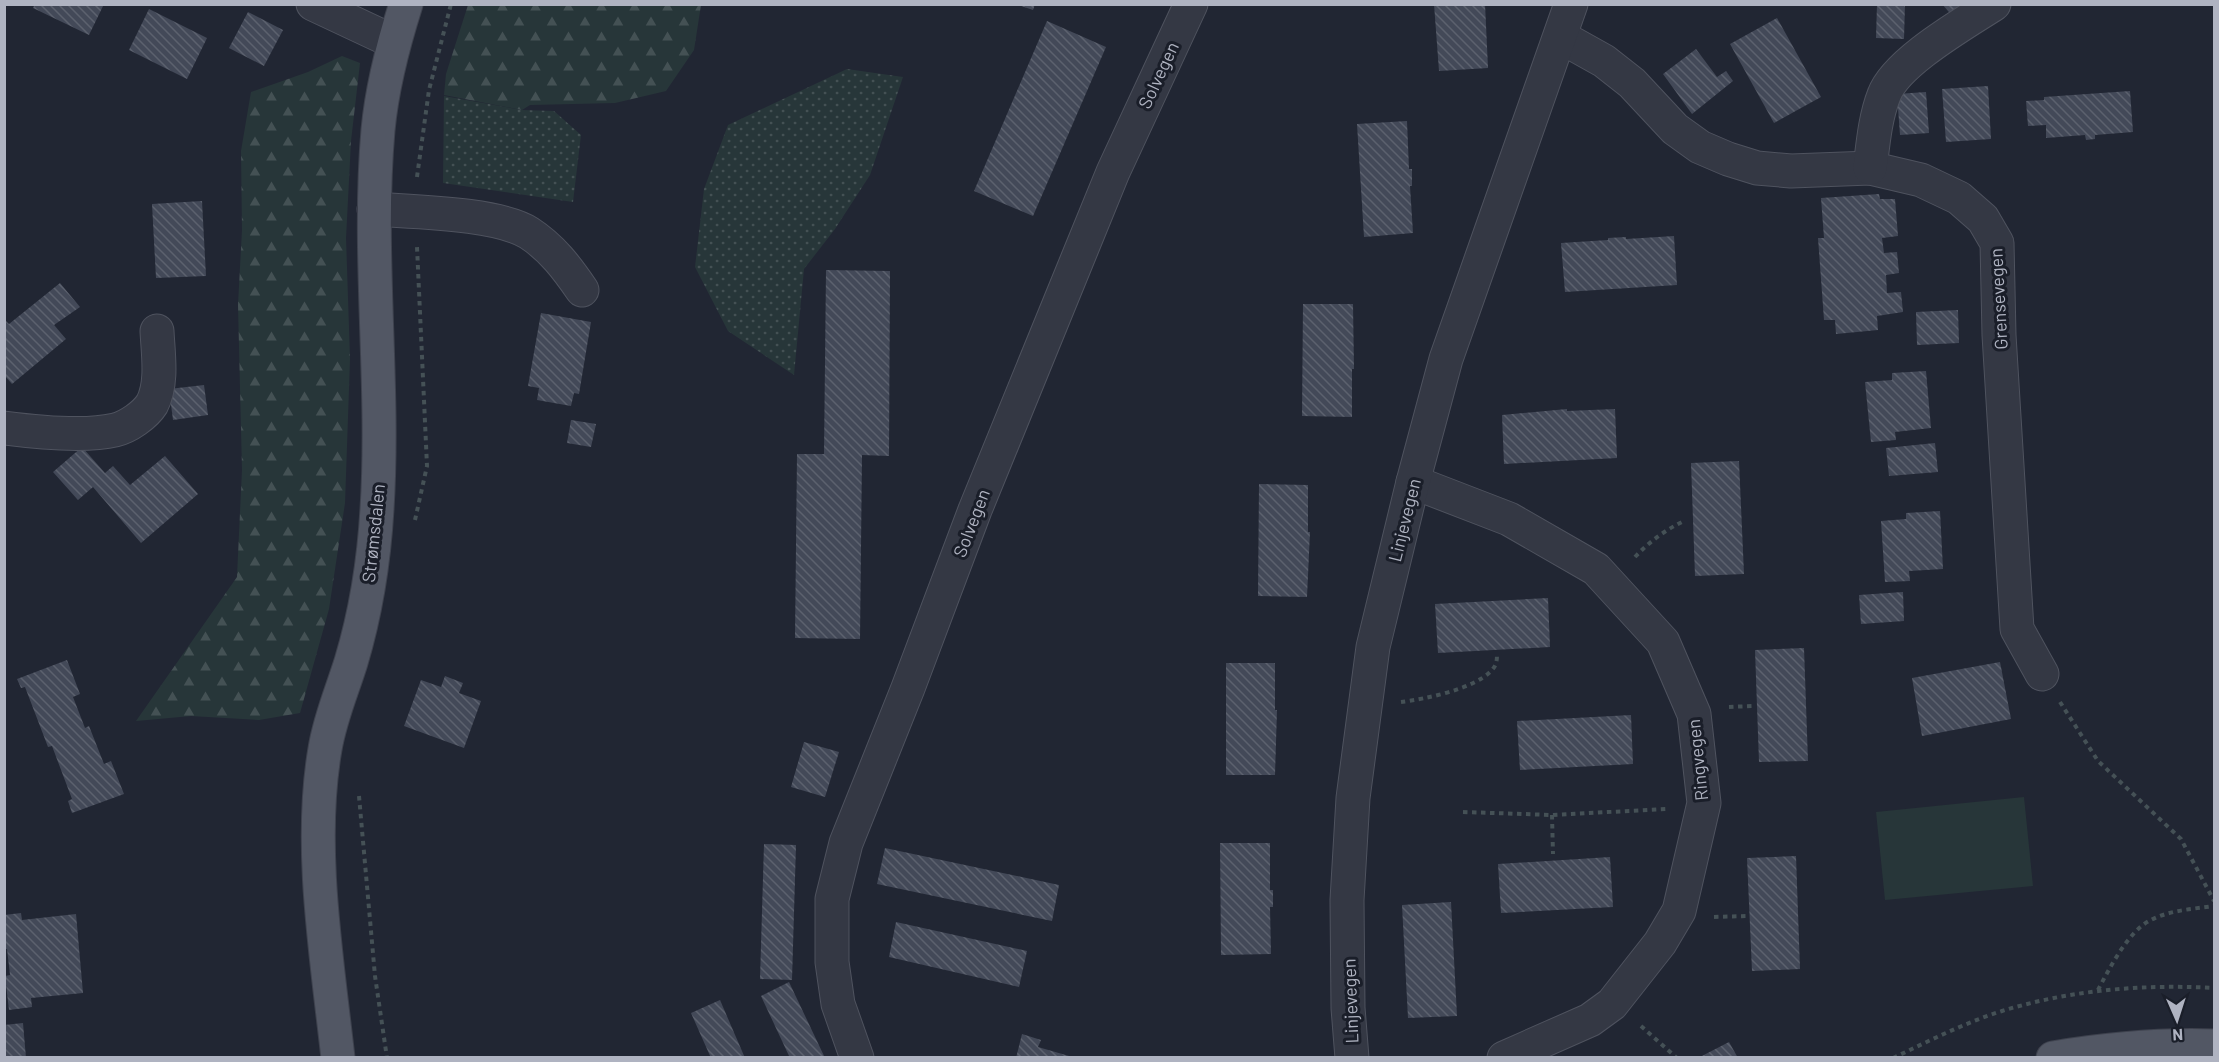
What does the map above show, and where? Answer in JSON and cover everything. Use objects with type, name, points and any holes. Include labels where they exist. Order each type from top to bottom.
[{"type":"main road","name":"Strømsdalen","points":[[338,1058],[322,908],[320,806],[330,723],[350,664],[366,600],[377,514],[379,433],[374,209],[378,127],[394,42],[406,4]]},
{"type":"main road","points":[[2053,1058],[2100,1050],[2151,1046],[2214,1046]]},
{"type":"street","points":[[313,4],[394,42]]},
{"type":"street","name":"Solvegen","points":[[857,1058],[838,1004],[832,962],[832,899],[846,843],[908,688],[975,510],[1109,182],[1191,4]]},
{"type":"street","name":"Linjevegen","points":[[1352,1058],[1348,1008],[1347,900],[1353,798],[1373,648],[1413,482],[1446,359],[1571,4]]},
{"type":"street","points":[[1870,168],[1884,93],[1896,77],[1924,50],[1994,4]]},
{"type":"street","name":"Grensevegen","points":[[1561,37],[1604,61],[1632,83],[1675,129],[1700,147],[1757,168],[1791,171],[1870,168],[1921,180],[1959,198],[1983,219],[1997,243],[1999,335],[2017,629],[2042,674]]},
{"type":"street","points":[[374,209],[470,217],[502,223],[527,231],[564,263],[582,290]]},
{"type":"street","points":[[4,428],[93,433],[117,429],[138,418],[152,404],[159,379],[157,331]]},
{"type":"street","name":"Ringvegen","points":[[1413,482],[1509,519],[1596,569],[1663,642],[1694,714],[1703,807],[1679,911],[1660,943],[1612,1004],[1590,1020],[1504,1058]]},
{"type":"path","points":[[1610,584],[1651,542],[1684,521]]},
{"type":"path","points":[[1365,706],[1417,700],[1453,691],[1491,672],[1497,663],[1497,653]]},
{"type":"path","points":[[2042,674],[2098,761],[2181,839],[2214,901]]},
{"type":"path","points":[[1463,812],[1552,815],[1703,807]]},
{"type":"path","points":[[1552,815],[1553,854]]},
{"type":"path","points":[[2098,990],[2112,962],[2131,937],[2148,921],[2170,912],[2214,906]]},
{"type":"path","points":[[1893,1058],[1966,1024],[2003,1011],[2098,990],[2214,988]]},
{"type":"path","points":[[1612,1004],[1657,1038],[1677,1058]]},
{"type":"green space","points":[[468,4],[701,5],[694,50],[666,91],[615,103],[530,105],[522,110],[444,95],[446,74]]},
{"type":"green space","points":[[342,56],[360,63],[351,141],[346,238],[350,359],[345,503],[329,609],[300,713],[259,720],[191,716],[136,721],[237,577],[242,470],[238,305],[242,230],[241,151],[251,92],[308,72]]},
{"type":"green space","points":[[847,69],[903,77],[870,175],[835,229],[804,269],[794,375],[728,331],[695,267],[704,189],[728,125]]},
{"type":"green space","points":[[444,96],[522,110],[554,111],[581,135],[573,202],[443,183]]},
{"type":"green space","points":[[2024,797],[2033,886],[1885,900],[1876,812]]},
{"type":"building","points":[[35,4],[104,4],[89,35],[33,8]]},
{"type":"building","points":[[1015,4],[1035,4],[1033,10]]},
{"type":"building","points":[[1434,4],[1485,4],[1488,68],[1439,71]]},
{"type":"building","points":[[1877,4],[1905,4],[1904,39],[1876,38]]},
{"type":"building","points":[[1942,4],[1970,4],[1954,18]]},
{"type":"building","points":[[149,9],[207,38],[187,79],[129,50]]},
{"type":"building","points":[[248,12],[283,30],[264,66],[229,48]]},
{"type":"building","points":[[1777,18],[1821,97],[1774,123],[1730,44]]},
{"type":"building","points":[[1047,21],[1106,47],[1033,216],[974,191]]},
{"type":"building","points":[[1696,49],[1717,77],[1726,71],[1733,81],[1692,114],[1663,74]]},
{"type":"building","points":[[1988,86],[1991,139],[1946,142],[1942,89]]},
{"type":"building","points":[[2130,91],[2133,132],[2095,135],[2095,139],[2086,140],[2085,135],[2046,138],[2046,125],[2028,126],[2026,101],[2044,100],[2044,97]]},
{"type":"building","points":[[1926,92],[1929,133],[1900,135],[1897,94]]},
{"type":"building","points":[[1407,121],[1409,169],[1412,169],[1412,186],[1410,186],[1413,233],[1364,237],[1357,124]]},
{"type":"building","points":[[1879,194],[1880,199],[1895,199],[1898,236],[1882,238],[1884,253],[1897,252],[1899,273],[1886,275],[1887,293],[1901,292],[1903,312],[1877,316],[1878,330],[1836,334],[1835,320],[1824,320],[1818,238],[1824,238],[1821,198]]},
{"type":"building","points":[[202,201],[206,276],[156,278],[152,204]]},
{"type":"building","points":[[1674,236],[1677,285],[1565,292],[1561,243],[1608,240],[1608,238]]},
{"type":"building","points":[[826,270],[890,271],[889,456],[862,455],[860,639],[795,638],[797,454],[824,454]]},
{"type":"building","points":[[60,283],[80,307],[54,325],[66,339],[12,384],[4,375],[4,319],[9,324]]},
{"type":"building","points":[[1303,304],[1353,304],[1352,417],[1302,416]]},
{"type":"building","points":[[1958,310],[1959,343],[1917,345],[1916,312]]},
{"type":"building","points":[[541,313],[591,322],[579,394],[574,393],[571,406],[537,400],[539,388],[528,386]]},
{"type":"building","points":[[1926,371],[1931,428],[1895,432],[1896,440],[1871,442],[1865,382],[1892,380],[1892,373]]},
{"type":"building","points":[[204,385],[208,415],[173,420],[169,389]]},
{"type":"building","points":[[1567,409],[1567,411],[1615,409],[1617,458],[1504,464],[1502,415]]},
{"type":"building","points":[[571,420],[596,424],[591,447],[567,443]]},
{"type":"building","points":[[1935,443],[1938,472],[1889,476],[1886,448]]},
{"type":"building","points":[[82,447],[105,473],[113,466],[130,485],[165,456],[198,494],[141,543],[93,487],[78,500],[53,472]]},
{"type":"building","points":[[1739,461],[1744,574],[1695,576],[1691,463]]},
{"type":"building","points":[[1259,484],[1308,485],[1308,532],[1310,532],[1307,597],[1258,596]]},
{"type":"building","points":[[1940,511],[1943,569],[1909,571],[1910,581],[1885,582],[1881,521],[1906,519],[1906,513]]},
{"type":"building","points":[[1903,592],[1904,621],[1861,624],[1859,595]]},
{"type":"building","points":[[1548,598],[1550,647],[1438,653],[1435,604]]},
{"type":"building","points":[[1804,648],[1808,761],[1759,762],[1755,650]]},
{"type":"building","points":[[67,660],[80,694],[73,697],[85,728],[89,726],[104,764],[111,761],[124,794],[72,813],[68,801],[72,799],[52,746],[48,747],[25,687],[21,688],[17,679]]},
{"type":"building","points":[[2000,662],[2011,719],[1922,736],[1912,678]]},
{"type":"building","points":[[1226,663],[1275,663],[1275,710],[1277,710],[1275,775],[1226,775]]},
{"type":"building","points":[[445,676],[463,683],[459,693],[481,701],[464,748],[404,726],[421,680],[441,687]]},
{"type":"building","points":[[1631,715],[1633,764],[1520,770],[1517,721]]},
{"type":"building","points":[[804,742],[839,752],[825,797],[791,787]]},
{"type":"building","points":[[1220,843],[1270,843],[1270,890],[1273,890],[1273,907],[1270,907],[1271,954],[1221,955]]},
{"type":"building","points":[[764,844],[796,845],[792,980],[760,979]]},
{"type":"building","points":[[885,848],[1059,885],[1052,921],[877,884]]},
{"type":"building","points":[[1796,856],[1800,969],[1752,971],[1747,858]]},
{"type":"building","points":[[1610,857],[1613,907],[1501,913],[1498,864]]},
{"type":"building","points":[[1451,902],[1457,1016],[1408,1018],[1402,905]]},
{"type":"building","points":[[21,913],[22,920],[76,914],[83,993],[31,998],[32,1007],[9,1010],[5,976],[10,975],[7,949],[4,949],[4,915]]},
{"type":"building","points":[[896,922],[1027,951],[1019,987],[889,957]]},
{"type":"building","points":[[789,982],[825,1058],[790,1058],[761,996]]},
{"type":"building","points":[[720,1000],[745,1058],[711,1058],[691,1013]]},
{"type":"building","points":[[23,1023],[26,1058],[4,1058],[4,1025]]},
{"type":"building","points":[[1022,1034],[1041,1040],[1038,1047],[1076,1058],[1016,1058]]},
{"type":"building","points":[[1729,1042],[1738,1058],[1698,1058]]}]
